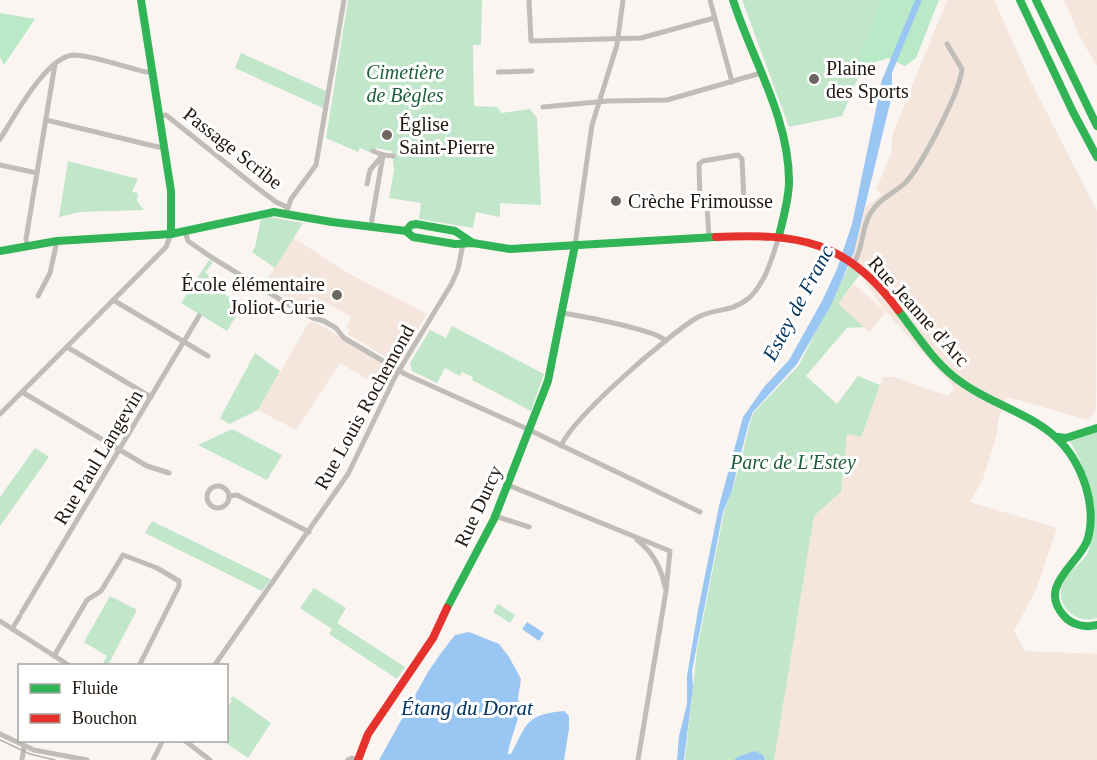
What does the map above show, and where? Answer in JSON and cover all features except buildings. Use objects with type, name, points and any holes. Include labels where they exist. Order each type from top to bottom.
[{"type":"main road","points":[[141,0],[172,195],[171,234]]},
{"type":"main road","points":[[729,0],[775,114],[786,148],[789,177],[779,236]]},
{"type":"main road","points":[[734,0],[759,74]]},
{"type":"main road","points":[[1020,0],[1097,157]]},
{"type":"main road","points":[[1036,0],[1097,126]]},
{"type":"main road","name":"Rue Jeanne d'Arc","points":[[0,250],[57,241],[171,234],[287,210],[332,222],[406,231],[413,237],[510,249],[709,237],[779,236],[818,246],[852,262],[880,287],[930,352],[953,376],[982,395],[1040,422],[1058,436],[1071,452],[1084,480],[1090,501],[1088,540],[1083,550],[1059,579],[1055,596],[1057,606],[1068,620],[1085,627],[1097,625]]},
{"type":"main road","name":"Rue Jeanne d'Arc","points":[[406,231],[411,225],[416,224],[445,229],[459,232],[472,243]]},
{"type":"main road","name":"Rue Durcy","points":[[357,760],[368,734],[433,638],[457,586],[495,516],[548,381],[575,245]]},
{"type":"main road","points":[[1058,436],[1066,438],[1097,428]]},
{"type":"street","points":[[287,210],[291,199],[316,165],[344,0]]},
{"type":"street","points":[[529,0],[531,41],[641,38],[714,18]]},
{"type":"street","points":[[575,245],[592,125],[619,40],[623,0]]},
{"type":"street","points":[[710,0],[732,82]]},
{"type":"street","points":[[852,262],[858,255],[872,209],[904,184],[922,159],[939,128],[962,69],[947,44]]},
{"type":"street","points":[[0,140],[44,74],[55,63],[70,56],[77,55],[152,72]]},
{"type":"street","points":[[27,246],[26,239],[55,63]]},
{"type":"street","points":[[498,72],[532,71]]},
{"type":"street","points":[[543,107],[608,101],[667,100],[759,74]]},
{"type":"street","name":"Passage Scribe","points":[[160,116],[166,115],[287,210]]},
{"type":"street","points":[[46,120],[165,147]]},
{"type":"street","points":[[374,151],[393,156]]},
{"type":"street","points":[[367,184],[370,170],[383,155]]},
{"type":"street","points":[[371,225],[383,155]]},
{"type":"street","points":[[736,155],[740,157],[744,201],[739,204],[707,206],[703,206],[700,202],[699,164],[703,161],[736,155]]},
{"type":"street","points":[[0,165],[37,173]]},
{"type":"street","points":[[707,206],[709,237]]},
{"type":"street","points":[[184,231],[188,241],[211,257],[313,318],[336,328],[344,338],[399,370],[700,512]]},
{"type":"street","points":[[0,414],[166,247],[171,234]]},
{"type":"street","points":[[561,446],[575,425],[608,392],[666,341],[690,322],[705,314],[730,309],[750,296],[766,274],[779,236]]},
{"type":"street","points":[[38,296],[50,273],[57,241]]},
{"type":"street","name":"Rue Louis Rochemond","points":[[215,664],[348,474],[399,370],[452,284],[458,269],[463,244]]},
{"type":"street","points":[[113,300],[208,356]]},
{"type":"street","points":[[563,313],[588,316],[624,327],[644,330],[662,336],[666,341]]},
{"type":"street","name":"Rue Paul Langevin","points":[[12,628],[200,316]]},
{"type":"street","points":[[66,347],[151,397]]},
{"type":"street","points":[[22,392],[147,466],[169,473]]},
{"type":"street","points":[[508,485],[670,551],[666,591],[638,760]]},
{"type":"street","points":[[217,486],[224,488],[228,496],[227,504],[221,508],[210,506],[207,500],[210,490],[217,486]]},
{"type":"street","points":[[228,496],[237,495],[309,532]]},
{"type":"street","points":[[495,516],[529,527]]},
{"type":"street","points":[[630,535],[656,560],[662,571],[666,591]]},
{"type":"street","points":[[54,656],[87,600],[101,591],[120,558],[127,555],[179,581],[179,586],[140,664]]},
{"type":"street","points":[[0,621],[67,664]]},
{"type":"street","points":[[0,734],[24,747],[47,754],[87,760]]},
{"type":"street","points":[[153,760],[162,742]]},
{"type":"street","points":[[185,742],[210,760]]},
{"type":"street","points":[[22,760],[24,747]]},
{"type":"street","name":"Rue Durcy","points":[[348,760],[352,758],[357,760]]},
{"type":"shaded area","points":[[947,0],[994,0],[1028,76],[1097,211],[1096,411],[1088,420],[1007,397],[998,420],[997,434],[983,479],[970,502],[1057,528],[1036,590],[1014,631],[1025,651],[1097,654],[1097,760],[774,760],[814,516],[841,492],[847,433],[861,436],[883,377],[894,377],[948,396],[955,388],[886,312],[869,332],[837,304],[854,284],[885,311],[860,274],[849,266],[866,206],[882,195],[876,189],[891,154],[893,133]]},
{"type":"shaded area","points":[[1064,0],[1097,0],[1097,66],[1082,41]]},
{"type":"shaded area","name":"École élémentaire Joliot-Curie","points":[[294,238],[344,271],[427,314],[400,360],[392,361],[348,334],[350,330],[346,327],[351,317],[327,303],[321,312],[316,310],[313,314],[264,284]]},
{"type":"shaded area","points":[[309,322],[316,322],[387,366],[388,375],[381,388],[340,363],[296,430],[258,410]]},
{"type":"green space","name":"Cimetière de Bègles","points":[[348,0],[482,0],[481,45],[473,45],[474,106],[497,107],[502,113],[530,109],[537,118],[541,205],[500,203],[500,217],[476,212],[473,228],[419,219],[421,203],[389,198],[394,170],[392,151],[376,148],[372,153],[360,148],[358,152],[326,138]]},
{"type":"green space","name":"Plaine des Sports","points":[[742,0],[891,0],[842,116],[789,127]]},
{"type":"green space","points":[[882,0],[939,0],[916,58],[905,66],[888,58],[865,66],[859,57]]},
{"type":"green space","points":[[0,13],[35,19],[4,65],[0,57]]},
{"type":"green space","points":[[241,53],[326,91],[323,108],[235,68]]},
{"type":"green space","points":[[68,161],[138,179],[132,192],[138,193],[137,201],[144,210],[79,212],[59,217]]},
{"type":"green space","points":[[270,217],[303,223],[275,268],[252,252],[261,219]]},
{"type":"green space","points":[[209,260],[213,262],[206,272],[214,287],[242,306],[227,331],[181,303]]},
{"type":"green space","name":"Parc de L'Estey","points":[[849,266],[860,274],[838,304],[864,327],[847,328],[806,376],[837,404],[858,376],[880,385],[861,437],[847,434],[841,492],[814,516],[774,760],[685,760],[697,650],[724,512],[740,465],[750,422],[754,412],[799,365]]},
{"type":"green space","points":[[452,326],[544,374],[531,411],[472,380],[473,377],[462,372],[460,376],[445,368],[437,383],[412,371],[410,363],[430,330],[446,338]]},
{"type":"green space","points":[[255,353],[280,371],[258,410],[229,424],[220,418]]},
{"type":"green space","points":[[232,429],[282,455],[267,480],[198,445]]},
{"type":"green space","points":[[1097,429],[1097,618],[1083,619],[1066,609],[1061,597],[1065,578],[1088,553],[1092,525],[1089,495],[1082,465],[1069,440]]},
{"type":"green space","points":[[35,448],[49,457],[0,526],[0,497]]},
{"type":"green space","points":[[152,521],[271,579],[262,591],[145,533]]},
{"type":"green space","points":[[314,588],[346,608],[337,623],[405,667],[397,679],[329,634],[332,629],[300,608]]},
{"type":"green space","points":[[110,596],[137,610],[109,664],[103,664],[107,656],[84,642]]},
{"type":"green space","points":[[498,604],[515,615],[510,623],[493,612]]},
{"type":"green space","points":[[233,696],[271,723],[248,758],[224,742],[228,742],[228,706],[232,701],[230,699]]},
{"type":"water","points":[[915,0],[922,0],[892,73],[892,95],[854,252],[831,305],[797,364],[753,412],[749,422],[731,493],[723,512],[692,671],[693,687],[684,760],[677,760],[679,736],[687,704],[687,676],[698,610],[719,506],[743,417],[764,387],[789,360],[837,269],[852,224],[882,80]]},
{"type":"water","points":[[527,622],[544,633],[539,641],[522,629]]},
{"type":"water","name":"Étang du Dorat","points":[[469,632],[499,644],[521,679],[518,698],[520,712],[508,754],[511,754],[525,728],[535,718],[552,712],[564,711],[569,716],[569,729],[564,760],[379,760],[441,653],[455,635]]},
{"type":"water","points":[[755,751],[763,755],[765,760],[734,760],[738,757]]},
{"type":"tram line","points":[[0,740],[30,754],[55,760]]},
{"type":"traffic: fast","points":[[141,0],[171,191],[171,234]]},
{"type":"traffic: fast","points":[[733,0],[783,134],[789,188],[779,236]]},
{"type":"traffic: fast","points":[[1020,0],[1097,157]]},
{"type":"traffic: fast","points":[[1036,0],[1097,126]]},
{"type":"traffic: fast","points":[[0,251],[57,241],[171,234],[274,212],[406,231],[413,237],[455,244],[473,243],[510,249],[716,237]]},
{"type":"traffic: fast","points":[[406,231],[411,225],[416,224],[455,231],[473,243]]},
{"type":"traffic: fast","points":[[447,608],[494,519],[548,381],[575,245]]},
{"type":"traffic: fast","points":[[898,310],[930,353],[953,376],[972,390],[1047,430],[1063,444],[1076,463],[1088,493],[1090,528],[1087,541],[1062,576],[1055,595],[1057,605],[1071,622],[1079,625],[1097,625]]},
{"type":"traffic: fast","points":[[1058,437],[1066,438],[1097,428]]},
{"type":"traffic: jam","points":[[716,237],[771,237],[818,246],[839,255],[859,268],[898,310]]},
{"type":"traffic: jam","points":[[358,760],[368,734],[433,638],[447,608]]},
{"type":"place","name":"Plaine des Sports","points":[[814,79]]},
{"type":"place","name":"Église Saint-Pierre","points":[[387,135]]},
{"type":"place","name":"Crèche Frimousse","points":[[616,201]]},
{"type":"place","name":"École élémentaire Joliot-Curie","points":[[337,295]]},
{"type":"water label","name":"Estey de Franc","points":[[798,303]]}]
